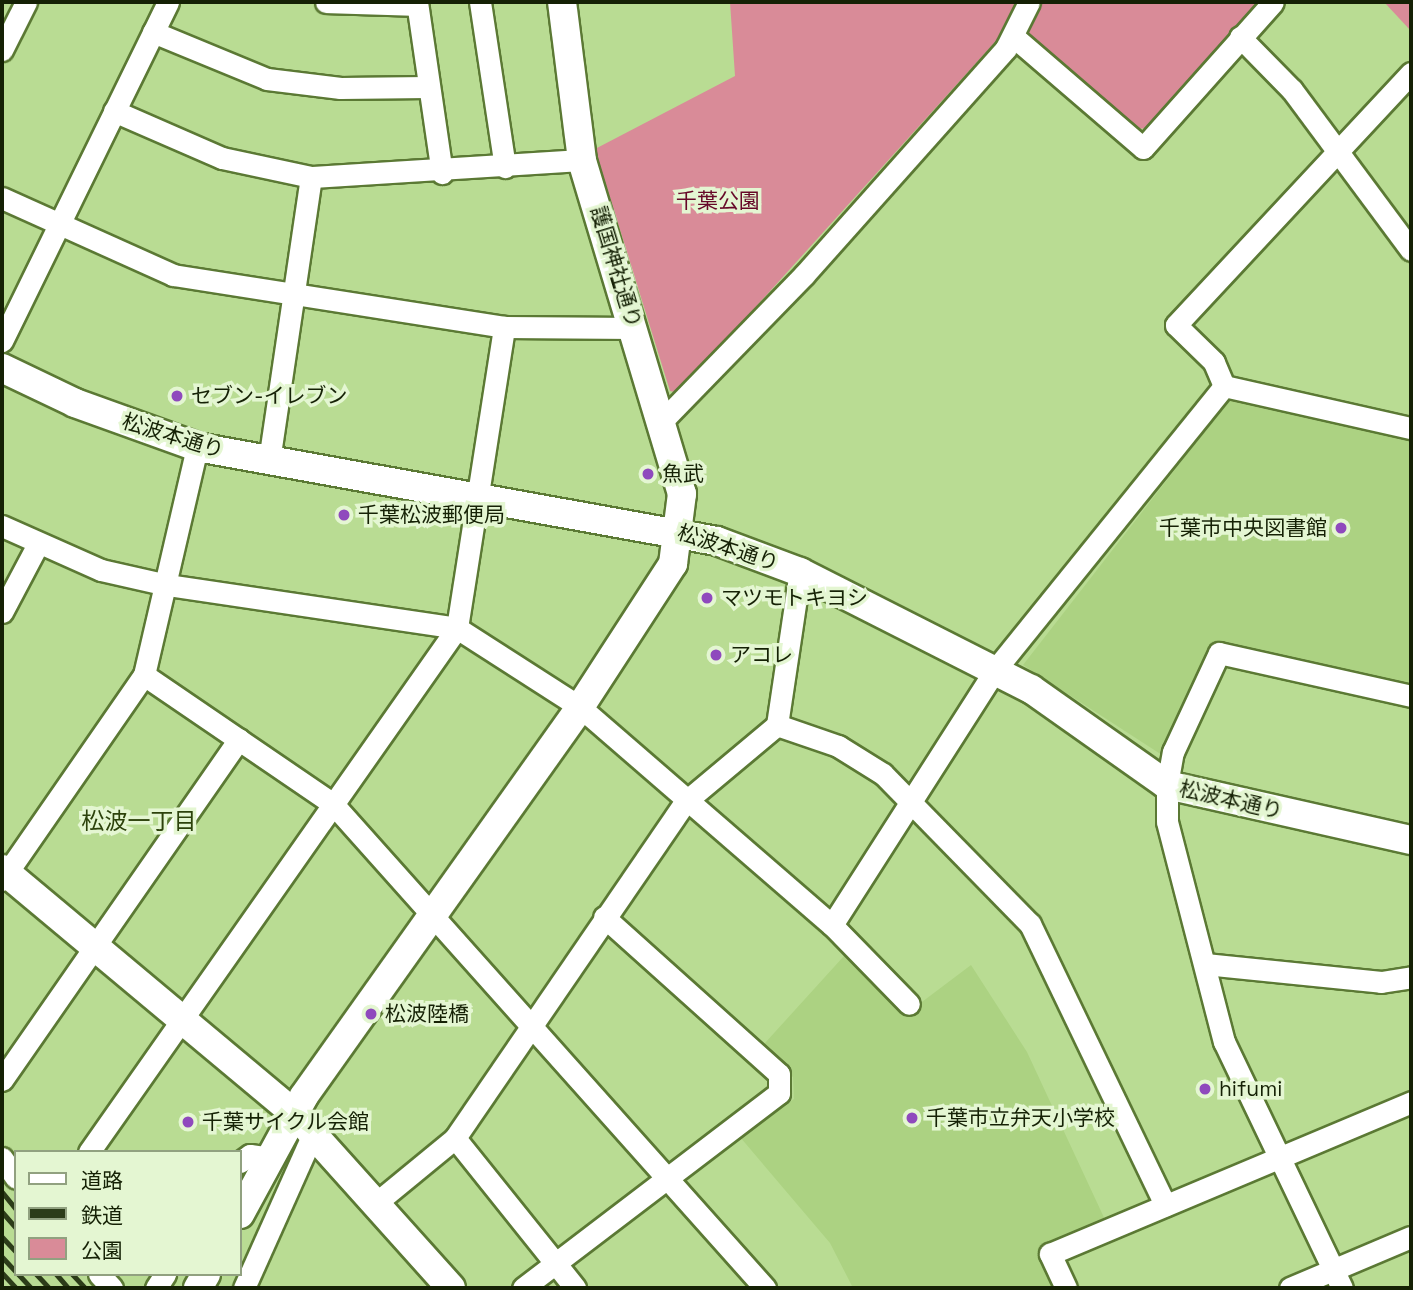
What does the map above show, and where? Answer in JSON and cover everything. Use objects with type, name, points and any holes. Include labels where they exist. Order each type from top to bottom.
[{"type":"street","points":[[2,50],[26,2]]},
{"type":"street","points":[[2,341],[168,2]]},
{"type":"street","points":[[326,2],[417,4],[442,173]]},
{"type":"street","points":[[480,2],[505,167]]},
{"type":"street","name":"護国神社通り","points":[[258,1165],[430,911],[579,707],[661,586],[681,530],[682,494],[663,420],[582,160],[562,2]]},
{"type":"street","points":[[663,420],[804,275],[1014,37],[1028,2]]},
{"type":"street","points":[[1014,37],[1143,148],[1273,2]]},
{"type":"street","points":[[153,32],[267,79],[340,88],[428,87]]},
{"type":"street","points":[[1240,37],[1292,90],[1411,250]]},
{"type":"street","points":[[1224,386],[1214,362],[1176,325],[1336,151],[1407,86]]},
{"type":"street","points":[[114,110],[222,158],[311,177],[442,173],[582,160]]},
{"type":"street","points":[[269,461],[311,177]]},
{"type":"street","points":[[2,198],[173,275],[504,327],[635,328]]},
{"type":"street","points":[[90,1150],[183,1026],[333,804],[457,628],[504,327]]},
{"type":"street","name":"松波本通り","points":[[2,368],[75,403],[197,447],[681,530],[800,572],[995,670],[1167,785],[1411,840]]},
{"type":"street","points":[[1224,386],[1411,428]]},
{"type":"street","points":[[832,925],[995,670],[1224,386]]},
{"type":"street","points":[[197,447],[144,675],[3,874],[96,947],[183,1026],[294,1113],[312,1136],[376,1203],[444,1286]]},
{"type":"street","points":[[2,526],[101,570],[167,585],[457,628],[579,707],[685,802],[832,925],[909,1004]]},
{"type":"street","points":[[2,612],[38,544]]},
{"type":"street","points":[[376,1203],[455,1138],[530,1024],[685,802],[777,725],[800,572]]},
{"type":"street","points":[[1337,1279],[1276,1157],[1224,1042],[1167,821],[1167,785],[1173,752],[1219,653],[1411,696]]},
{"type":"street","points":[[144,675],[333,804],[765,1288]]},
{"type":"street","points":[[777,725],[838,746],[913,800],[1030,924],[1165,1205]]},
{"type":"street","points":[[2,1080],[239,739]]},
{"type":"street","points":[[523,1288],[553,1261],[664,1175],[779,1093],[779,1074],[604,917]]},
{"type":"street","points":[[1205,964],[1381,982],[1411,977]]},
{"type":"street","points":[[1066,1288],[1051,1254],[1411,1102]]},
{"type":"street","points":[[244,1288],[312,1136]]},
{"type":"street","points":[[455,1138],[575,1288]]},
{"type":"street","points":[[2,1158],[14,1175]]},
{"type":"street","points":[[242,1209],[258,1165]]},
{"type":"street","points":[[1290,1288],[1337,1279],[1411,1237]]},
{"type":"shaded area","points":[[1230,399],[1411,438],[1411,685],[1226,643],[1210,650],[1162,755],[1023,665]]},
{"type":"shaded area","name":"千葉市立弁天小学校","points":[[844,956],[853,957],[906,1014],[971,965],[1027,1052],[1107,1224],[1043,1251],[1059,1288],[853,1288],[830,1243],[740,1137],[794,1099],[793,1077],[764,1053],[765,1043]]},
{"type":"green space","name":"千葉公園","points":[[730,2],[1260,2],[1147,128],[1129,130],[1005,31],[678,393],[670,391],[595,149],[735,76]]},
{"type":"green space","points":[[1384,2],[1411,2],[1411,31]]},
{"type":"railway","points":[[2,1192],[14,1207]]},
{"type":"railway","points":[[2,1212],[14,1226]]},
{"type":"railway","points":[[2,1237],[14,1250]]},
{"type":"railway","points":[[2,1257],[14,1270]]},
{"type":"railway","points":[[2,1273],[16,1288]]},
{"type":"railway","points":[[20,1276],[31,1288]]},
{"type":"railway","points":[[38,1276],[49,1288]]},
{"type":"railway","points":[[58,1276],[68,1288]]},
{"type":"railway","points":[[74,1276],[85,1288]]},
{"type":"place","name":"セブン-イレブン","points":[[177,396]]},
{"type":"place","name":"魚武","points":[[648,474]]},
{"type":"place","name":"千葉松波郵便局","points":[[344,515]]},
{"type":"place","name":"千葉市中央図書館","points":[[1341,528]]},
{"type":"place","name":"マツモトキヨシ","points":[[707,598]]},
{"type":"place","name":"アコレ","points":[[716,655]]},
{"type":"place","name":"松波陸橋","points":[[371,1014]]},
{"type":"place","name":"hifumi","points":[[1205,1089]]},
{"type":"place","name":"千葉市立弁天小学校","points":[[912,1118]]},
{"type":"place","name":"千葉サイクル会館","points":[[188,1122]]},
{"type":"district","name":"松波一丁目","points":[[139,821]]}]
